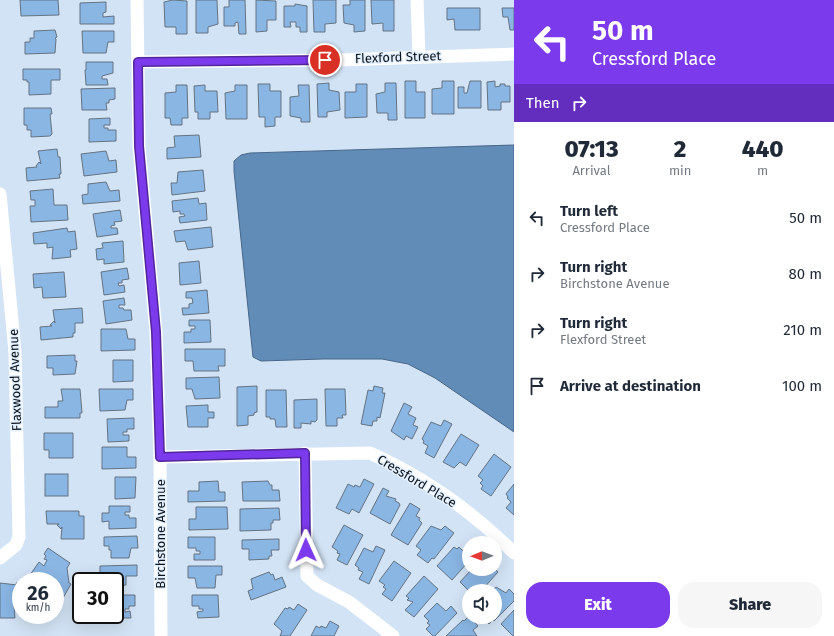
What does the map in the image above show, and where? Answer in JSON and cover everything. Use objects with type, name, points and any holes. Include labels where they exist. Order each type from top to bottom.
[{"type":"street","name":"Birchstone Avenue","points":[[137,0],[139,146],[156,332],[160,457],[161,636]]},
{"type":"street","points":[[417,0],[419,56]]},
{"type":"street","name":"Flexford Street","points":[[138,62],[340,60],[419,56],[514,54]]},
{"type":"street","name":"Flaxwood Avenue","points":[[0,194],[15,352],[19,537],[16,545],[0,558]]},
{"type":"street","points":[[305,453],[307,576],[317,585],[349,602],[393,636]]},
{"type":"street","name":"Cressford Place","points":[[160,457],[305,453],[370,453],[390,463],[459,505],[514,553]]},
{"type":"water","points":[[514,145],[514,432],[435,378],[408,364],[382,359],[261,361],[253,357],[234,171],[234,161],[241,155],[250,153]]},
{"type":"building","points":[[20,0],[58,0],[59,15],[21,16]]},
{"type":"building","points":[[173,0],[187,1],[187,34],[176,34],[176,27],[165,27],[164,2]]},
{"type":"building","points":[[196,0],[217,0],[218,24],[208,27],[208,33],[196,33]]},
{"type":"building","points":[[229,0],[245,0],[246,34],[239,34],[238,22],[235,23],[235,26],[224,26],[224,7],[229,7]]},
{"type":"building","points":[[256,0],[276,1],[276,20],[267,20],[267,31],[256,32]]},
{"type":"building","points":[[313,0],[336,0],[336,23],[325,24],[325,32],[314,32]]},
{"type":"building","points":[[350,0],[365,0],[365,31],[354,32],[354,25],[344,23],[343,5],[350,5]]},
{"type":"building","points":[[371,0],[394,0],[394,31],[383,31],[383,23],[372,24]]},
{"type":"building","points":[[106,2],[106,12],[103,13],[103,17],[114,16],[114,24],[80,24],[80,3]]},
{"type":"building","points":[[295,4],[307,6],[307,32],[300,32],[300,27],[296,27],[296,22],[290,22],[291,27],[284,27],[284,6],[295,6]]},
{"type":"building","points":[[447,8],[480,8],[480,30],[455,30],[454,19],[447,20]]},
{"type":"building","points":[[502,8],[514,8],[514,30],[510,30],[508,17],[503,17]]},
{"type":"building","points":[[55,30],[57,37],[55,38],[55,53],[25,54],[25,42],[30,42],[30,38],[34,38],[34,31]]},
{"type":"building","points":[[82,31],[114,31],[114,42],[108,42],[106,53],[83,53]]},
{"type":"building","points":[[86,62],[113,62],[113,73],[102,76],[102,79],[107,79],[108,85],[86,85]]},
{"type":"building","points":[[23,69],[60,69],[60,80],[51,80],[51,94],[29,95],[29,82],[27,82],[27,80],[23,80]]},
{"type":"building","points":[[405,81],[416,81],[416,92],[425,92],[425,118],[405,118]]},
{"type":"building","points":[[442,81],[454,81],[454,114],[432,114],[432,89],[442,88]]},
{"type":"building","points":[[470,81],[481,81],[481,108],[458,108],[458,87],[464,87],[464,93],[467,93]]},
{"type":"building","points":[[495,81],[495,87],[500,86],[500,84],[510,86],[510,102],[501,102],[501,110],[488,110],[487,82]]},
{"type":"building","points":[[329,83],[329,90],[339,92],[340,110],[327,112],[327,117],[318,117],[317,84]]},
{"type":"building","points":[[385,83],[396,83],[397,120],[388,120],[388,113],[377,113],[376,94],[385,92]]},
{"type":"building","points":[[258,84],[270,84],[270,91],[281,91],[281,117],[275,117],[275,126],[265,127],[265,117],[259,117]]},
{"type":"building","points":[[356,84],[367,84],[367,117],[345,118],[345,92],[356,92]]},
{"type":"building","points":[[176,85],[187,85],[188,118],[182,118],[182,125],[171,125],[170,118],[165,118],[165,93],[176,92]]},
{"type":"building","points":[[205,85],[205,91],[217,91],[218,112],[210,112],[210,119],[198,119],[198,112],[195,112],[194,86]]},
{"type":"building","points":[[235,85],[247,85],[247,119],[226,119],[225,93],[235,91]]},
{"type":"building","points":[[298,85],[309,85],[310,122],[301,122],[301,118],[290,116],[290,97],[299,96]]},
{"type":"building","points":[[115,88],[115,99],[109,100],[109,103],[106,103],[107,110],[82,110],[81,89]]},
{"type":"building","points":[[24,108],[51,108],[52,114],[50,114],[52,134],[50,136],[31,137],[31,130],[27,130],[27,125],[24,125]]},
{"type":"building","points":[[110,118],[110,125],[104,125],[104,128],[108,128],[108,130],[116,130],[116,141],[89,142],[89,119]]},
{"type":"building","points":[[199,135],[201,157],[167,159],[167,148],[175,147],[174,136]]},
{"type":"building","points":[[57,149],[58,157],[60,157],[60,178],[27,181],[26,168],[37,167],[36,166],[39,162],[41,164],[38,151]]},
{"type":"building","points":[[106,151],[109,161],[116,160],[117,172],[84,176],[81,154]]},
{"type":"building","points":[[203,170],[205,191],[172,195],[171,183],[177,183],[178,172]]},
{"type":"building","points":[[106,182],[110,191],[119,190],[120,201],[83,204],[82,195],[88,194],[88,184]]},
{"type":"building","points":[[53,189],[54,205],[67,205],[68,220],[31,222],[30,206],[35,206],[35,200],[31,200],[30,191]]},
{"type":"building","points":[[198,198],[199,204],[206,203],[207,220],[180,223],[179,217],[185,216],[184,214],[180,214],[180,211],[173,212],[172,201]]},
{"type":"building","points":[[120,210],[122,221],[114,222],[115,225],[111,226],[111,228],[117,228],[118,234],[97,237],[93,214]]},
{"type":"building","points":[[211,227],[213,247],[188,250],[185,241],[176,242],[174,231]]},
{"type":"building","points":[[67,228],[68,232],[75,231],[77,249],[70,250],[71,257],[52,259],[53,247],[47,248],[47,243],[34,244],[33,233]]},
{"type":"building","points":[[123,241],[124,262],[104,264],[104,259],[97,260],[96,249],[103,248],[102,243]]},
{"type":"building","points":[[199,261],[201,283],[180,285],[179,263]]},
{"type":"building","points":[[127,268],[129,279],[122,280],[122,283],[118,283],[119,286],[124,285],[125,292],[104,295],[101,272]]},
{"type":"building","points":[[64,272],[66,297],[43,298],[42,287],[34,288],[33,274]]},
{"type":"building","points":[[207,290],[209,313],[183,315],[182,308],[189,308],[189,304],[193,303],[192,298],[186,298],[186,292]]},
{"type":"building","points":[[124,298],[125,305],[119,305],[119,308],[131,310],[132,320],[106,324],[103,301]]},
{"type":"building","points":[[82,308],[83,323],[75,323],[75,333],[73,333],[73,337],[41,340],[40,327],[52,326],[50,325],[54,321],[55,323],[53,310]]},
{"type":"building","points":[[189,320],[210,320],[211,342],[184,343],[184,332],[191,332],[191,329],[195,329],[195,326],[189,326]]},
{"type":"building","points":[[101,329],[126,329],[128,339],[135,339],[135,350],[101,351]]},
{"type":"building","points":[[185,349],[225,349],[225,366],[218,366],[219,371],[194,371],[193,361],[185,361]]},
{"type":"building","points":[[75,355],[75,361],[77,361],[75,374],[53,375],[53,368],[47,368],[47,356]]},
{"type":"building","points":[[113,360],[133,360],[133,381],[113,382]]},
{"type":"building","points":[[219,377],[220,398],[195,399],[192,389],[186,389],[186,378]]},
{"type":"building","points":[[257,386],[257,412],[254,413],[254,415],[248,416],[248,425],[237,426],[237,387]]},
{"type":"building","points":[[374,386],[383,388],[382,393],[385,393],[380,418],[377,417],[377,421],[373,421],[372,426],[361,424],[368,390],[373,391]]},
{"type":"building","points":[[61,389],[80,389],[82,413],[80,413],[80,418],[45,418],[45,407],[58,407],[58,401],[63,401]]},
{"type":"building","points":[[99,389],[133,389],[133,400],[127,400],[125,410],[100,411]]},
{"type":"building","points":[[325,389],[345,389],[346,415],[342,415],[343,418],[337,418],[337,426],[326,426]]},
{"type":"building","points":[[266,390],[286,390],[287,427],[276,427],[275,419],[266,417]]},
{"type":"building","points":[[317,399],[317,420],[315,422],[311,421],[311,424],[301,423],[301,428],[294,428],[294,400]]},
{"type":"building","points":[[404,403],[412,407],[408,414],[416,418],[413,425],[418,427],[412,439],[406,436],[404,440],[391,431]]},
{"type":"building","points":[[208,405],[208,412],[214,412],[214,418],[208,418],[208,427],[188,427],[186,406]]},
{"type":"building","points":[[134,418],[134,429],[127,429],[127,432],[123,432],[123,435],[129,435],[129,441],[108,442],[107,419]]},
{"type":"building","points":[[444,420],[452,424],[434,458],[425,453],[428,446],[423,443],[424,441],[422,439],[431,422],[441,426]]},
{"type":"building","points":[[44,433],[73,433],[73,458],[49,458],[49,450],[44,450]]},
{"type":"building","points":[[461,434],[479,445],[466,466],[460,462],[454,468],[443,462]]},
{"type":"building","points":[[102,447],[127,447],[127,457],[136,457],[136,468],[102,469]]},
{"type":"building","points":[[494,454],[511,467],[491,496],[481,489],[483,486],[480,483],[483,480],[478,476]]},
{"type":"building","points":[[45,474],[68,474],[68,496],[45,496]]},
{"type":"building","points":[[115,477],[136,477],[135,498],[115,499]]},
{"type":"building","points":[[364,479],[374,484],[359,513],[352,509],[349,514],[336,508],[348,484],[354,487],[355,485],[360,487]]},
{"type":"building","points":[[218,481],[219,492],[225,492],[225,501],[188,502],[188,491],[199,491],[199,482]]},
{"type":"building","points":[[268,481],[270,485],[272,485],[272,490],[279,490],[280,501],[243,501],[242,482]]},
{"type":"building","points":[[514,484],[514,515],[506,508],[511,502],[507,498],[508,497],[506,494]]},
{"type":"building","points":[[383,488],[389,491],[386,496],[396,499],[395,501],[400,505],[390,524],[370,513]]},
{"type":"building","points":[[410,503],[420,509],[416,516],[420,518],[419,520],[422,523],[408,545],[391,535]]},
{"type":"building","points":[[109,506],[130,506],[130,512],[125,512],[125,515],[129,515],[129,518],[136,518],[136,528],[109,529],[109,521],[102,522],[102,513],[109,513]]},
{"type":"building","points":[[196,507],[227,507],[228,529],[189,530],[189,519],[196,519]]},
{"type":"building","points":[[279,508],[280,520],[273,520],[273,523],[271,523],[271,530],[240,531],[240,509]]},
{"type":"building","points":[[46,511],[79,511],[79,516],[84,516],[84,539],[61,539],[62,527],[61,529],[57,525],[59,524],[47,524]]},
{"type":"building","points":[[344,525],[363,535],[347,565],[337,560],[340,554],[337,553],[338,551],[332,547]]},
{"type":"building","points":[[431,526],[441,530],[445,526],[454,533],[434,559],[432,558],[428,563],[417,555],[421,550],[416,546]]},
{"type":"building","points":[[137,536],[138,548],[131,548],[129,558],[111,558],[111,550],[109,550],[109,546],[104,546],[104,537]]},
{"type":"building","points":[[188,537],[215,537],[215,560],[194,560],[194,554],[200,554],[200,551],[196,551],[196,548],[188,548]]},
{"type":"building","points":[[279,539],[279,550],[271,550],[272,556],[269,556],[269,559],[249,560],[249,549],[242,549],[242,540]]},
{"type":"building","points":[[376,546],[385,550],[369,584],[359,579],[363,572],[358,570],[359,568],[355,565],[364,548],[373,552]]},
{"type":"building","points":[[454,547],[457,549],[459,547],[462,550],[462,569],[452,580],[437,566]]},
{"type":"building","points":[[48,548],[70,563],[67,568],[69,583],[71,584],[64,596],[64,572],[32,572],[39,562],[44,566],[47,560],[44,559],[46,556],[44,554]]},
{"type":"building","points":[[394,561],[411,573],[392,601],[382,594],[386,589],[383,587],[385,585],[379,581]]},
{"type":"building","points":[[137,565],[137,576],[126,576],[126,585],[124,585],[124,572],[100,572],[100,566]]},
{"type":"building","points":[[188,566],[222,566],[222,575],[216,575],[215,588],[197,588],[195,578],[188,578]]},
{"type":"building","points":[[269,572],[271,575],[273,574],[275,580],[282,577],[286,587],[251,600],[248,591],[253,589],[251,579]]},
{"type":"building","points":[[424,576],[438,589],[414,617],[405,610],[413,602],[407,600],[409,598],[406,596]]},
{"type":"building","points":[[466,576],[494,576],[487,584],[462,584],[460,582]]},
{"type":"building","points":[[0,583],[12,584],[12,618],[0,618]]},
{"type":"building","points":[[509,589],[514,594],[514,601],[502,613],[502,591],[506,593]]},
{"type":"building","points":[[124,595],[135,595],[135,606],[129,606],[129,609],[125,609],[125,612],[130,611],[131,618],[124,618]]},
{"type":"building","points":[[192,595],[218,595],[219,617],[198,618],[197,612],[203,611],[203,609],[199,609],[199,606],[192,606]]},
{"type":"building","points":[[437,603],[446,611],[451,606],[457,613],[435,636],[433,636],[426,629],[430,625],[427,623],[429,621],[424,616]]},
{"type":"building","points":[[298,604],[307,610],[290,636],[280,636],[282,631],[274,624],[285,608],[288,609],[289,607],[294,610]]},
{"type":"building","points":[[514,610],[514,636],[501,624]]},
{"type":"building","points":[[330,621],[339,626],[334,636],[311,636],[316,626],[326,628]]},
{"type":"building","points":[[462,621],[462,624],[476,624],[478,626],[473,630],[477,636],[446,636]]},
{"type":"route","points":[[306,550],[305,453],[160,457],[156,332],[139,146],[138,62],[325,60]]}]
